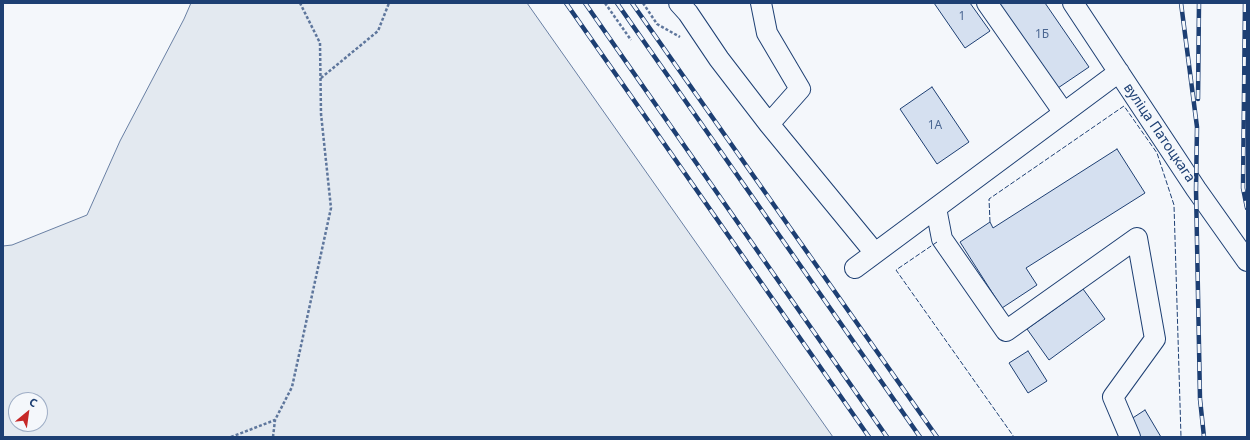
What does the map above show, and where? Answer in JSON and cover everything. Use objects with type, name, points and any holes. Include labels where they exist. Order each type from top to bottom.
[{"type":"street","points":[[679,3],[688,12],[719,59],[769,124],[875,254]]},
{"type":"street","points":[[761,3],[767,33],[800,89],[769,124]]},
{"type":"street","points":[[987,3],[1064,113]]},
{"type":"street","name":"вуліца Патоцкага","points":[[1073,3],[1196,189],[1247,261]]},
{"type":"street","points":[[855,268],[1119,72]]},
{"type":"street","points":[[936,208],[942,239],[1006,331],[1137,238],[1155,339],[1113,398],[1130,437]]},
{"type":"path","points":[[273,437],[275,420],[292,386],[331,208],[321,114],[320,43],[300,3]]},
{"type":"path","points":[[321,78],[378,31],[389,3]]},
{"type":"path","points":[[605,3],[631,40]]},
{"type":"path","points":[[643,3],[657,24]]},
{"type":"path","points":[[231,437],[275,420]]},
{"type":"shaded area","points":[[191,3],[527,3],[833,437],[3,437],[3,246],[12,245],[87,215],[120,141]]},
{"type":"building","points":[[934,3],[970,3],[990,31],[965,48]]},
{"type":"building","points":[[996,3],[1045,3],[1089,67],[1055,90]]},
{"type":"building","points":[[932,87],[969,142],[937,164],[900,109]]},
{"type":"building","points":[[1117,149],[1145,193],[1026,268],[1037,285],[1002,308],[960,242],[990,222],[993,228]]},
{"type":"building","points":[[1083,289],[1105,319],[1049,360],[1027,329]]},
{"type":"building","points":[[1028,351],[1047,381],[1028,393],[1009,363]]},
{"type":"building","points":[[1145,410],[1161,437],[1138,437],[1128,421]]},
{"type":"railway","points":[[566,3],[869,437]]},
{"type":"railway","points":[[585,3],[887,437]]},
{"type":"railway","points":[[617,3],[920,437]]},
{"type":"railway","points":[[632,3],[937,437]]},
{"type":"railway","points":[[1181,3],[1197,127],[1196,189],[1200,399],[1204,437]]},
{"type":"railway","points":[[1198,99],[1199,3]]},
{"type":"railway","points":[[1245,3],[1243,188],[1247,208]]},
{"type":"fence","points":[[990,222],[989,199],[1124,106],[1157,153],[1174,205],[1181,437]]},
{"type":"fence","points":[[937,242],[896,270],[1014,437]]}]
